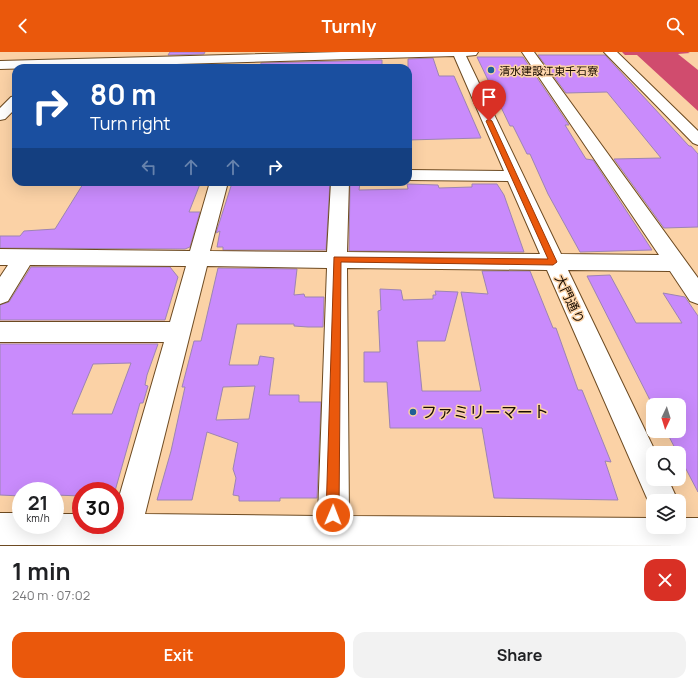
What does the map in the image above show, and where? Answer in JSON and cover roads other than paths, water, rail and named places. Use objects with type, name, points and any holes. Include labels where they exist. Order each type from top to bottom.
[{"type":"street","points":[[50,64],[61,52]]},
{"type":"street","name":"大門通り","points":[[458,52],[660,494]]},
{"type":"street","points":[[115,64],[472,52]]},
{"type":"street","points":[[528,52],[698,295]]},
{"type":"street","points":[[610,52],[698,140]]},
{"type":"street","points":[[0,65],[12,65]]},
{"type":"street","points":[[0,116],[12,104]]},
{"type":"street","points":[[412,176],[514,176]]},
{"type":"street","points":[[123,538],[218,186]]},
{"type":"street","points":[[332,538],[337,259],[340,186]]},
{"type":"street","points":[[0,257],[676,263]]},
{"type":"street","points":[[0,295],[24,257]]},
{"type":"street","points":[[0,332],[179,332]]},
{"type":"street","points":[[0,529],[123,538],[683,535]]},
{"type":"place","name":"清水建設江東千石寮","points":[[491,70]]},
{"type":"place","name":"ファミリーマート","points":[[413,412]]}]
